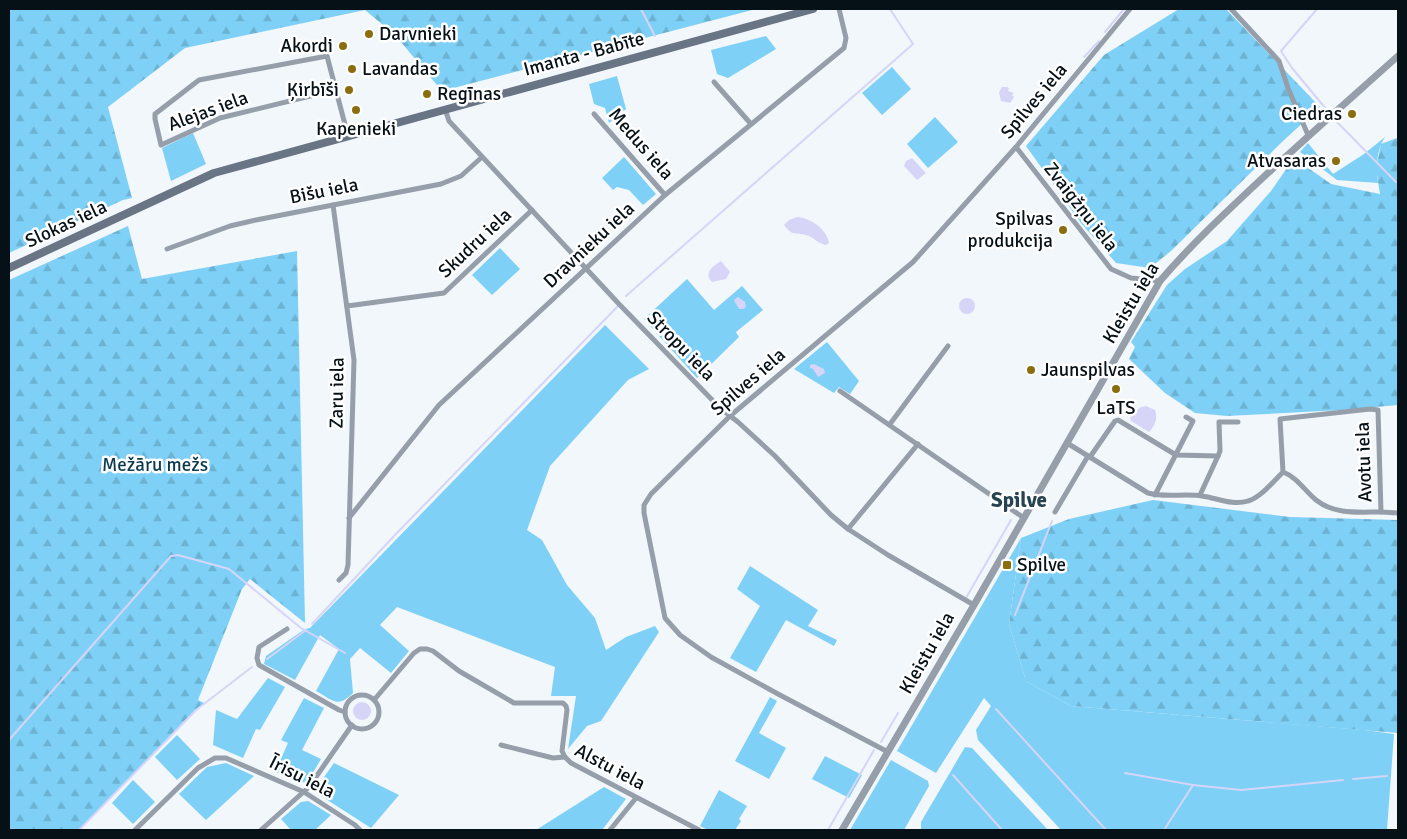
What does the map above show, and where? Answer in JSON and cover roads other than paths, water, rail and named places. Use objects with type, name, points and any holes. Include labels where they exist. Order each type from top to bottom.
[{"type":"main road","name":"Imanta - Babīte","points":[[137,209],[214,173],[813,9]]},
{"type":"main road","name":"Slokas iela","points":[[9,268],[137,209]]},
{"type":"street","name":"Dravnieku iela","points":[[349,518],[439,405],[666,194],[844,48],[846,38],[839,9]]},
{"type":"street","name":"Spilves iela","points":[[888,752],[711,657],[680,635],[665,618],[644,505],[651,494],[730,416],[913,262],[1016,147],[1130,9]]},
{"type":"street","points":[[1231,9],[1279,61],[1308,135]]},
{"type":"street","name":"Alejas iela","points":[[326,56],[335,90],[220,118],[161,145],[155,114],[199,80],[326,56]]},
{"type":"street","name":"Kleistu iela","points":[[842,830],[974,605],[1160,280],[1209,228],[1308,135],[1398,56]]},
{"type":"street","points":[[714,82],[751,124]]},
{"type":"street","points":[[335,90],[348,136]]},
{"type":"street","name":"Stropu iela","points":[[445,109],[449,121],[622,307],[730,416],[774,456],[831,515],[848,529],[888,555],[974,605]]},
{"type":"street","name":"Medus iela","points":[[594,114],[666,194]]},
{"type":"street","name":"Zvaigžņu iela","points":[[1016,147],[1111,269],[1131,278],[1160,280]]},
{"type":"street","name":"Bišu iela","points":[[167,249],[230,226],[441,184],[461,176],[482,157]]},
{"type":"street","name":"Zaru iela","points":[[333,205],[354,360],[348,565],[346,573],[339,580]]},
{"type":"street","name":"Skudru iela","points":[[347,306],[444,293],[532,210]]},
{"type":"street","points":[[890,424],[948,346]]},
{"type":"street","points":[[840,391],[1024,518]]},
{"type":"street","name":"Avotu iela","points":[[1381,512],[1378,410],[1280,419],[1283,472],[1289,474],[1317,501],[1338,511],[1398,513]]},
{"type":"street","points":[[1155,495],[1193,421],[1186,417]]},
{"type":"street","points":[[1055,512],[1089,457],[1115,421],[1118,420],[1176,455],[1218,456]]},
{"type":"street","points":[[1200,495],[1220,451],[1219,422],[1238,422]]},
{"type":"street","points":[[1067,443],[1148,493],[1155,495],[1200,495],[1234,503],[1250,501],[1283,472]]},
{"type":"street","points":[[848,529],[918,444]]},
{"type":"street","points":[[287,629],[259,647],[257,658],[259,665],[345,712]]},
{"type":"street","points":[[374,700],[414,653],[420,649],[426,649],[514,703],[563,703],[567,710],[562,751],[565,757]]},
{"type":"street","points":[[359,695],[367,696],[374,700],[378,707],[379,715],[375,723],[368,728],[359,729],[352,725],[347,719],[345,712],[347,704],[352,698],[359,695]]},
{"type":"street","points":[[261,830],[309,788],[352,725]]},
{"type":"street","name":"Alstu iela","points":[[501,745],[554,758],[565,757],[571,763],[699,830]]},
{"type":"street","name":"Īrisu iela","points":[[135,830],[198,768],[215,758],[226,758],[304,792],[356,825],[360,830]]},
{"type":"street","points":[[610,830],[636,798]]},
{"type":"waterway","points":[[641,9],[655,36]]},
{"type":"waterway","points":[[626,296],[913,44],[890,9]]},
{"type":"waterway","points":[[1105,32],[1124,9]]},
{"type":"waterway","points":[[1317,9],[1281,51],[1292,68],[1326,109]]},
{"type":"waterway","points":[[1084,57],[1099,41]]},
{"type":"waterway","points":[[1335,120],[1396,182]]},
{"type":"waterway","points":[[312,624],[395,535],[619,305]]},
{"type":"waterway","points":[[966,598],[1011,520]]},
{"type":"waterway","points":[[1015,615],[1052,521]]},
{"type":"waterway","points":[[9,740],[171,556],[178,555],[229,569],[301,628],[345,653]]},
{"type":"waterway","points":[[267,659],[306,630]]},
{"type":"waterway","points":[[79,830],[196,710],[252,667]]},
{"type":"waterway","points":[[996,709],[1106,830]]},
{"type":"waterway","points":[[881,742],[898,713]]},
{"type":"waterway","points":[[828,830],[874,750]]},
{"type":"waterway","points":[[1125,773],[1193,785]]},
{"type":"waterway","points":[[953,775],[1002,830]]},
{"type":"waterway","points":[[1353,779],[1387,776]]},
{"type":"waterway","points":[[1164,830],[1193,785],[1241,790],[1343,780]]},
{"type":"place","name":"Darvnieki","points":[[369,34]]},
{"type":"place","name":"Akordi","points":[[343,46]]},
{"type":"place","name":"Lavandas","points":[[352,69]]},
{"type":"place","name":"Ķirbīši","points":[[349,90]]},
{"type":"place","name":"Regīnas","points":[[427,94]]},
{"type":"place","name":"Kapenieki","points":[[356,110]]},
{"type":"place","name":"Ciedras","points":[[1352,114]]},
{"type":"place","name":"Atvasaras","points":[[1336,161]]},
{"type":"place","name":"Spilvas produkcija","points":[[1063,230]]},
{"type":"place","name":"Jaunspilvas","points":[[1031,370]]},
{"type":"place","name":"LaTS","points":[[1116,389]]},
{"type":"place","name":"Spilve","points":[[1007,565]]},
{"type":"district","name":"Spilve","points":[[1019,500]]},
{"type":"park label","name":"Mežāru mežs","points":[[155,465]]}]
